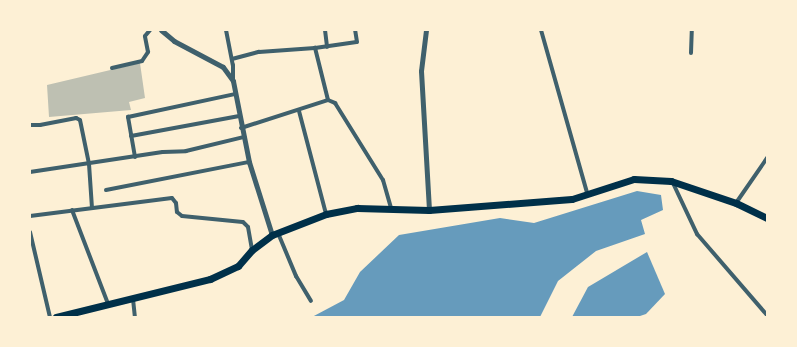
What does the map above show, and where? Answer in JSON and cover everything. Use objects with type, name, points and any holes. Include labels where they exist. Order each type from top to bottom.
[{"type":"main road","points":[[58,317],[210,279],[238,266],[252,250],[275,234],[326,214],[357,208],[429,210],[572,199],[634,179],[671,181],[736,203],[767,218]]},
{"type":"street","points":[[112,68],[142,61],[148,52],[145,36],[150,30]]},
{"type":"street","points":[[226,30],[232,59],[232,81],[249,162],[275,234],[296,276],[311,301]]},
{"type":"street","points":[[325,30],[327,47]]},
{"type":"street","points":[[232,59],[259,52],[327,47],[357,42],[355,30]]},
{"type":"street","points":[[426,30],[421,71],[429,210]]},
{"type":"street","points":[[541,30],[587,193]]},
{"type":"street","points":[[691,53],[692,30]]},
{"type":"street","points":[[164,31],[174,41],[223,67],[232,81]]},
{"type":"street","points":[[315,48],[328,100],[341,111],[383,180],[391,208]]},
{"type":"street","points":[[135,157],[128,117],[235,94]]},
{"type":"street","points":[[241,128],[299,111],[328,100]]},
{"type":"street","points":[[299,111],[326,214]]},
{"type":"street","points":[[131,136],[239,116]]},
{"type":"street","points":[[30,125],[40,125],[78,118],[89,164],[92,208]]},
{"type":"street","points":[[30,172],[163,152],[186,151],[244,137]]},
{"type":"street","points":[[736,203],[767,158]]},
{"type":"street","points":[[106,190],[249,162]]},
{"type":"street","points":[[671,181],[697,234],[766,316]]},
{"type":"street","points":[[30,216],[172,198],[176,203],[177,212],[182,216],[243,222],[248,227],[252,250]]},
{"type":"street","points":[[72,210],[108,304]]},
{"type":"street","points":[[30,232],[50,317]]},
{"type":"street","points":[[132,299],[135,317]]},
{"type":"water","points":[[637,191],[661,195],[663,210],[641,220],[645,234],[596,251],[558,281],[540,317],[312,317],[344,300],[360,272],[399,235],[500,218],[534,223]]},
{"type":"water","points":[[647,252],[665,294],[646,314],[637,317],[572,317],[588,287]]},
{"type":"building","points":[[140,63],[145,98],[129,102],[131,110],[49,117],[47,85]]}]
